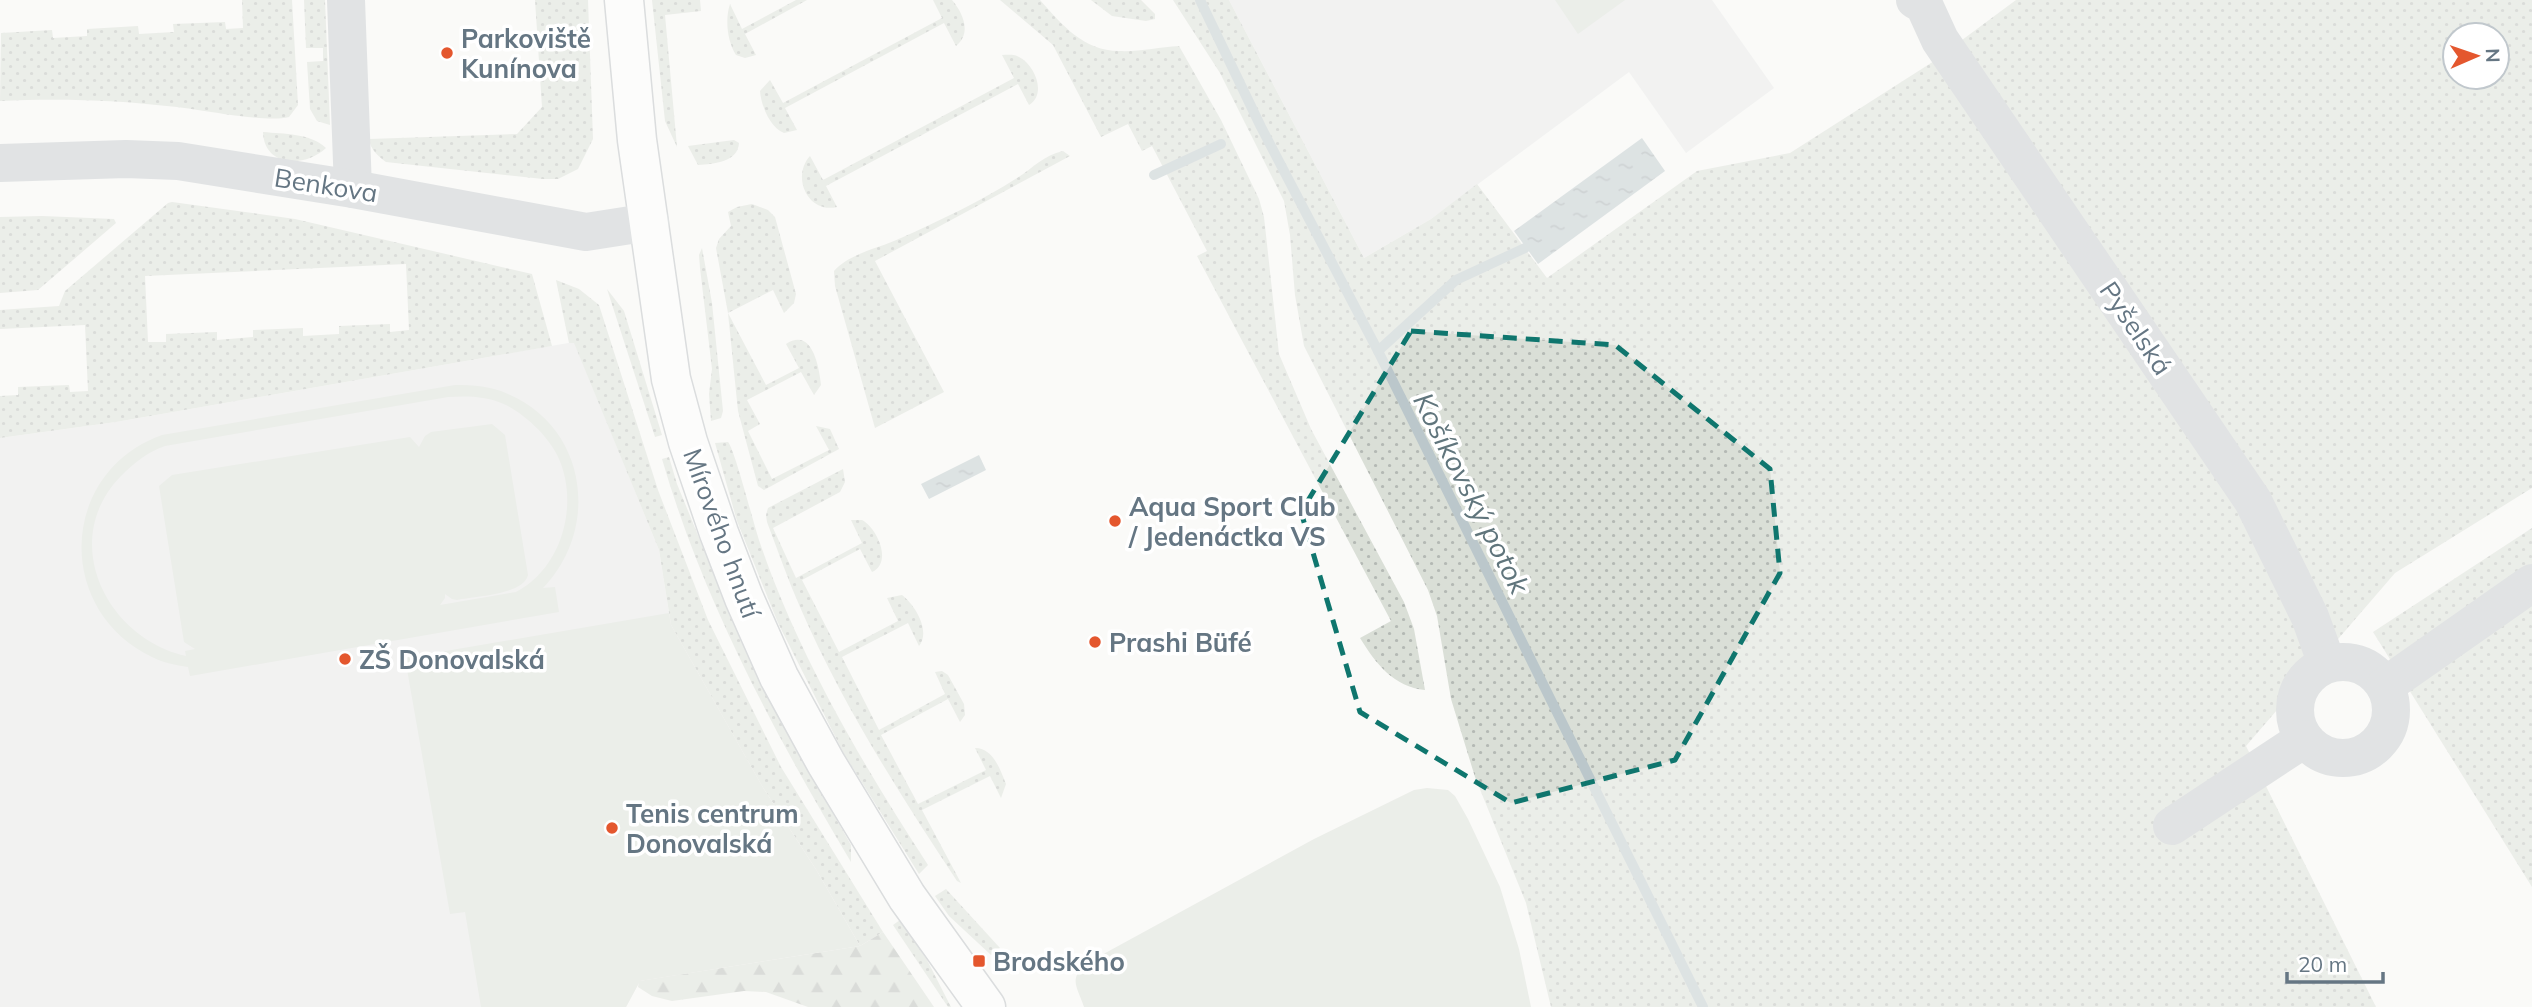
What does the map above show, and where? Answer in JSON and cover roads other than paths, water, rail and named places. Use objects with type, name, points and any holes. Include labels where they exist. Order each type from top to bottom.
[{"type":"main road","name":"Mírového hnutí","points":[[624,0],[637,140],[671,379],[688,442],[744,598],[779,677],[868,834],[925,923],[986,1007]]},
{"type":"street","points":[[346,0],[353,189]]},
{"type":"street","name":"Pyšelská","points":[[1928,2],[1940,40],[2253,501],[2310,617],[2327,664]]},
{"type":"street","name":"Benkova","points":[[0,163],[126,159],[178,161],[353,189],[586,232],[650,222]]},
{"type":"street","points":[[2385,686],[2532,583]]},
{"type":"street","points":[[2352,663],[2365,667],[2385,686],[2391,712],[2388,726],[2374,747],[2350,758],[2337,758],[2313,748],[2304,739],[2295,715],[2295,702],[2299,690],[2315,670],[2327,664],[2352,663]]},
{"type":"street","points":[[2172,826],[2304,739]]},
{"type":"water","points":[[1642,138],[1665,171],[1538,264],[1514,231]]},
{"type":"water","points":[[979,455],[986,470],[929,499],[921,484]]},
{"type":"waterway","name":"Košíkovský potok","points":[[1200,0],[1261,127],[1378,351],[1703,1007]]},
{"type":"waterway","points":[[1154,175],[1221,144]]},
{"type":"waterway","points":[[1378,351],[1456,280],[1525,248]]},
{"type":"place","name":"Parkoviště Kunínova","points":[[447,53]]},
{"type":"place","name":"Aqua Sport Club / Jedenáctka VS","points":[[1115,521]]},
{"type":"place","name":"Prashi Büfé","points":[[1095,642]]},
{"type":"place","name":"ZŠ Donovalská","points":[[345,659]]},
{"type":"place","name":"Tenis centrum Donovalská","points":[[612,828]]},
{"type":"place","name":"Brodského","points":[[979,961]]}]
